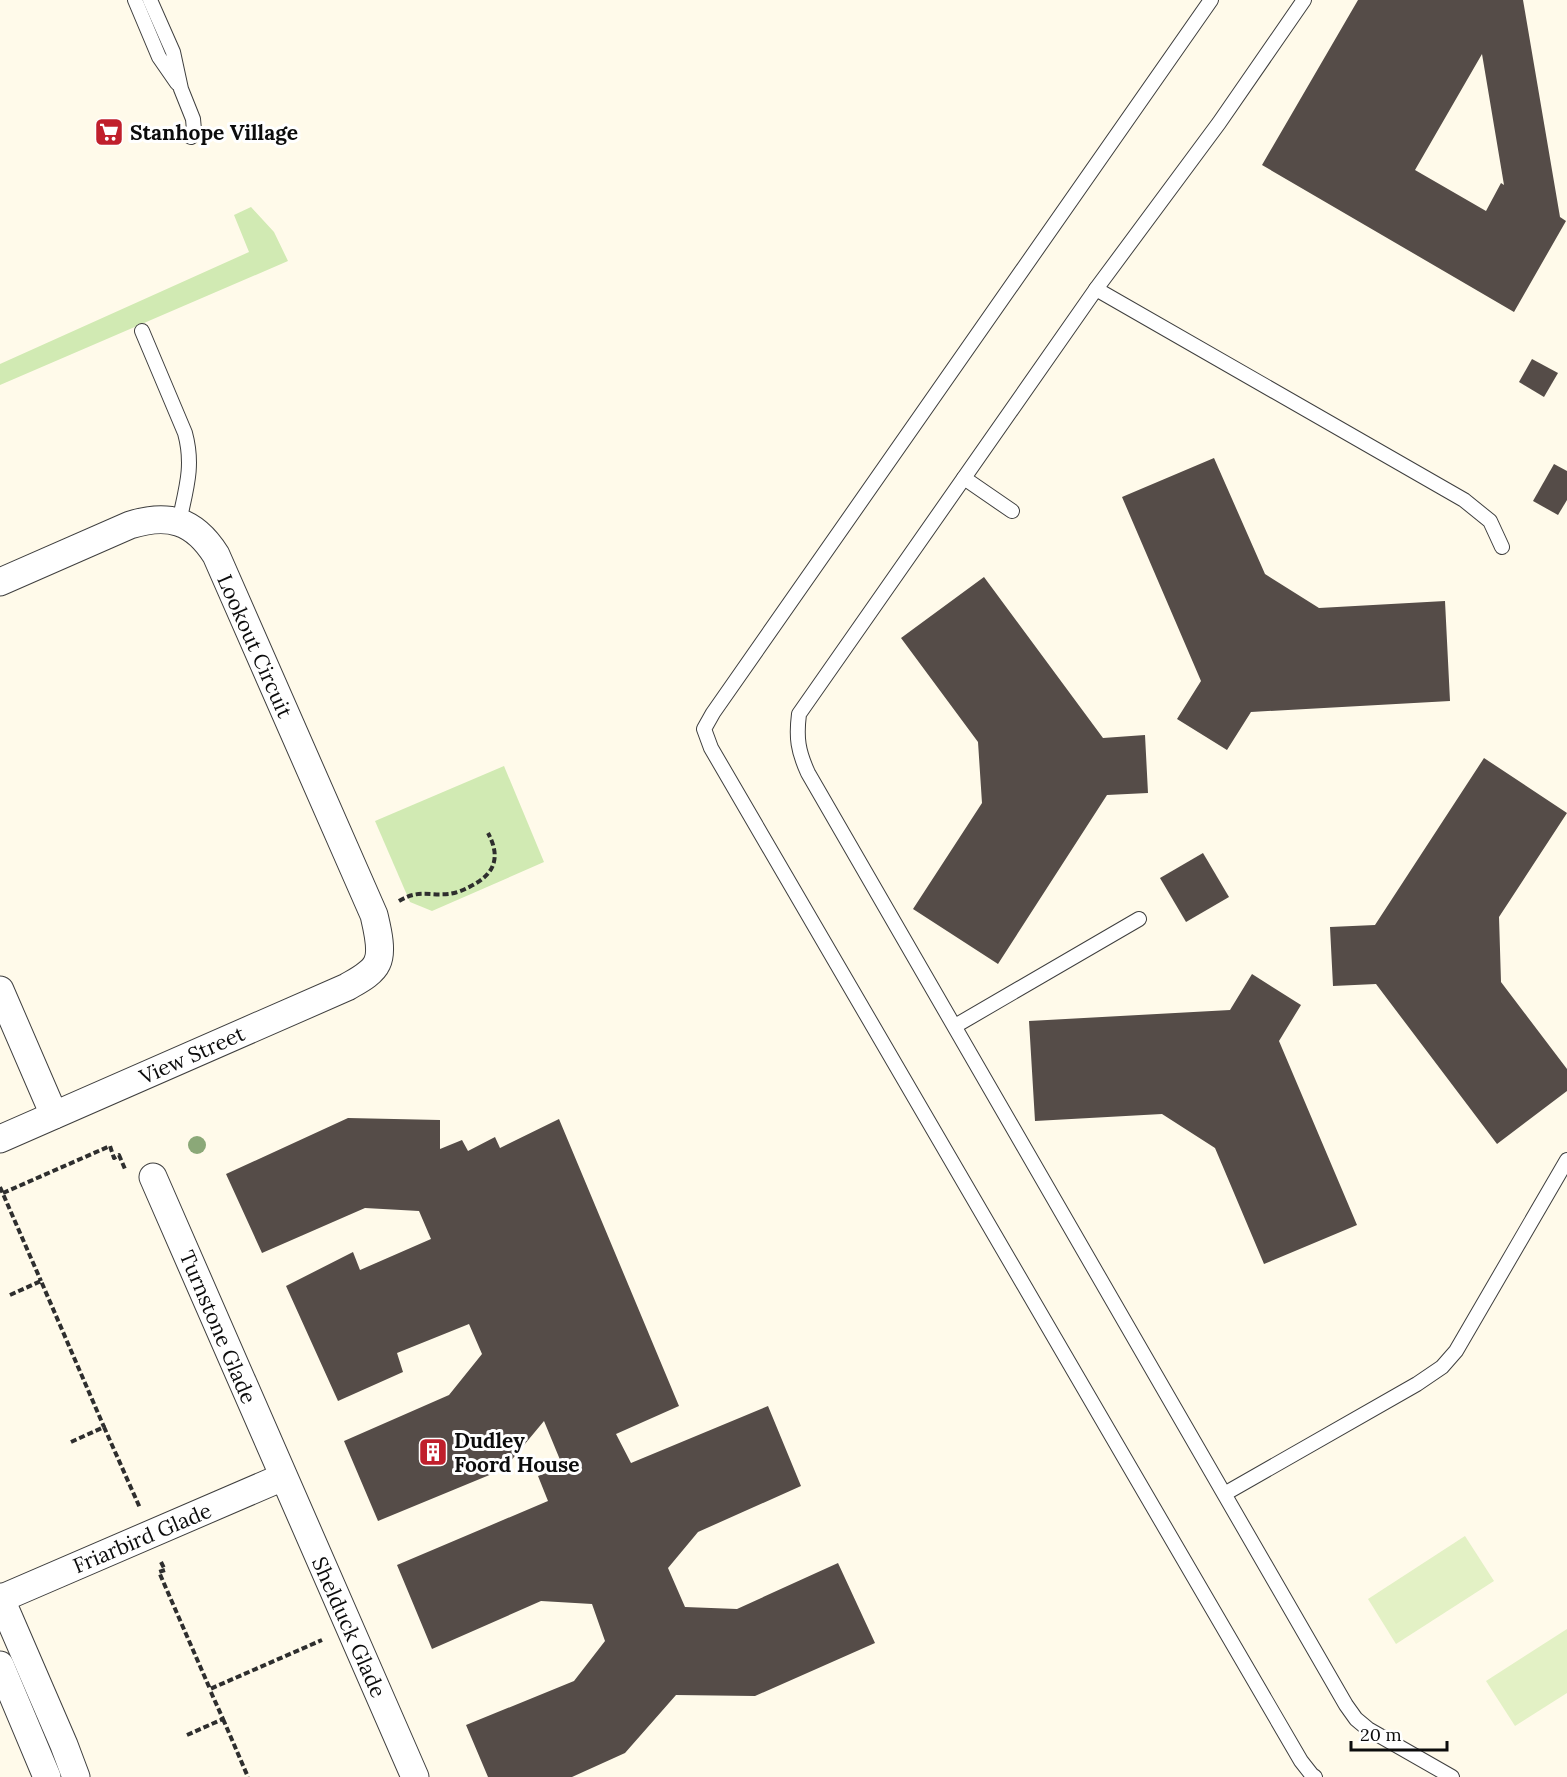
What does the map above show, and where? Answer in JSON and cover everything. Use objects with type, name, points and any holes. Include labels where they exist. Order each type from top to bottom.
[{"type":"street","name":"Lookout Circuit","points":[[0,582],[130,525],[156,519],[186,524],[208,542],[216,555],[374,915],[380,946],[378,963]]},
{"type":"street","name":"View Street","points":[[0,1139],[347,987],[362,978],[378,963]]},
{"type":"street","points":[[0,990],[54,1115]]},
{"type":"street","name":"Turnstone Glade","points":[[141,1176],[283,1477]]},
{"type":"street","name":"Friarbird Glade","points":[[0,1599],[283,1477]]},
{"type":"street","name":"Shelduck Glade","points":[[283,1477],[415,1777]]},
{"type":"street","points":[[0,1599],[76,1777]]},
{"type":"street","points":[[0,1665],[47,1777]]},
{"type":"lane","points":[[135,0],[159,57],[182,89]]},
{"type":"lane","points":[[150,0],[173,52],[182,89],[193,119],[194,129],[191,137]]},
{"type":"lane","points":[[1211,0],[704,729],[711,748],[1301,1761],[1316,1777]]},
{"type":"lane","points":[[1304,0],[1219,123],[1096,289],[798,714],[796,734],[808,773],[1356,1719],[1368,1729],[1452,1777]]},
{"type":"lane","points":[[1096,289],[1464,500],[1490,521],[1502,547]]},
{"type":"lane","points":[[142,331],[189,447],[189,475],[179,522]]},
{"type":"lane","points":[[964,478],[1012,511]]},
{"type":"lane","points":[[955,1026],[1139,919]]},
{"type":"lane","points":[[1226,1493],[1418,1384],[1442,1367],[1456,1352],[1567,1160]]},
{"type":"path","points":[[396,903],[418,893],[458,892],[489,874],[495,855],[488,833]]},
{"type":"path","points":[[3,1193],[110,1146],[114,1158],[119,1155],[141,1176]]},
{"type":"path","points":[[0,1187],[141,1510]]},
{"type":"path","points":[[10,1295],[41,1281]]},
{"type":"path","points":[[71,1442],[104,1427]]},
{"type":"path","points":[[158,1556],[165,1570],[159,1572],[248,1777]]},
{"type":"path","points":[[210,1689],[328,1637]]},
{"type":"path","points":[[187,1735],[222,1719]]},
{"type":"green space","points":[[251,207],[274,232],[288,261],[0,385],[0,364],[249,252],[234,215]]},
{"type":"green space","points":[[504,766],[544,862],[432,911],[410,902],[375,821]]},
{"type":"green space","points":[[1465,1536],[1494,1581],[1396,1644],[1368,1599]]},
{"type":"green space","points":[[1567,1629],[1567,1693],[1515,1726],[1486,1681]]},
{"type":"building","points":[[1358,0],[1523,0],[1560,217],[1566,221],[1514,312],[1262,165]],"holes":[[[1482,54],[1504,185],[1501,183],[1486,211],[1415,170]]]},
{"type":"building","points":[[1532,359],[1558,373],[1544,397],[1519,382]]},
{"type":"building","points":[[1214,458],[1265,574],[1319,608],[1445,601],[1450,701],[1251,712],[1227,750],[1177,719],[1201,681],[1122,497]]},
{"type":"building","points":[[1554,464],[1567,471],[1567,500],[1558,515],[1533,501]]},
{"type":"building","points":[[984,577],[1103,738],[1145,735],[1148,793],[1107,795],[998,964],[913,909],[982,803],[978,742],[901,638]]},
{"type":"building","points":[[1484,758],[1567,813],[1499,917],[1501,982],[1567,1069],[1567,1091],[1497,1144],[1376,984],[1333,986],[1330,927],[1375,925]]},
{"type":"building","points":[[1203,853],[1229,897],[1186,922],[1160,878]]},
{"type":"building","points":[[1252,974],[1301,1005],[1279,1041],[1357,1225],[1264,1264],[1215,1148],[1162,1114],[1035,1121],[1029,1021],[1230,1010]]},
{"type":"building","name":"Dudley Foord House","points":[[348,1118],[440,1120],[440,1149],[462,1140],[468,1151],[495,1137],[500,1148],[559,1119],[679,1406],[616,1434],[631,1463],[768,1406],[801,1486],[698,1532],[668,1568],[685,1607],[737,1609],[838,1563],[875,1643],[755,1696],[676,1695],[625,1753],[572,1777],[488,1777],[466,1725],[574,1681],[605,1641],[592,1604],[541,1601],[432,1649],[397,1565],[548,1501],[538,1476],[563,1467],[544,1421],[504,1469],[378,1521],[344,1441],[449,1395],[482,1354],[469,1324],[397,1353],[403,1372],[338,1401],[286,1286],[353,1252],[360,1270],[431,1239],[419,1211],[365,1208],[262,1253],[226,1174]]},
{"type":"place","name":"Stanhope Village","points":[[109,132]]},
{"type":"place","name":"Dudley Foord House","points":[[433,1452]]}]
